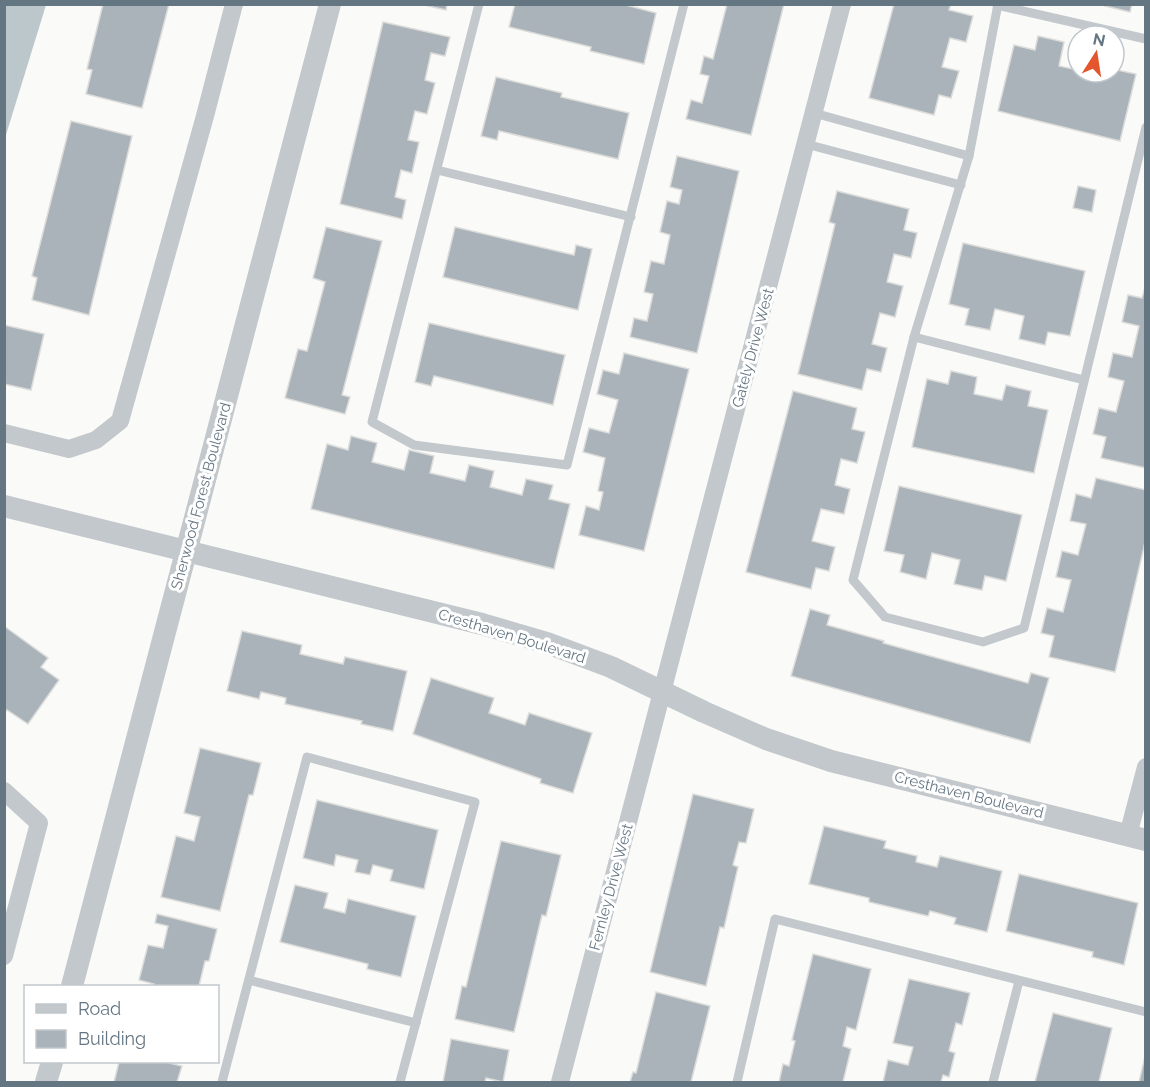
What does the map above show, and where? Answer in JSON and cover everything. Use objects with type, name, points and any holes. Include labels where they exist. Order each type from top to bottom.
[{"type":"street","points":[[4,433],[69,449],[96,440],[120,421],[234,4]]},
{"type":"street","name":"Sherwood Forest Boulevard","points":[[73,985],[330,4]]},
{"type":"street","name":"Gately Drive West","points":[[663,691],[842,4]]},
{"type":"street","name":"Cresthaven Boulevard","points":[[4,506],[482,624],[611,667],[766,739],[831,760],[1137,837]]},
{"type":"street","name":"Fernley Drive West","points":[[560,1083],[663,691]]},
{"type":"street","points":[[1137,837],[1146,767]]},
{"type":"street","points":[[4,791],[39,823],[11,903],[4,956]]},
{"type":"street","points":[[46,1083],[52,1063]]},
{"type":"lane","points":[[479,4],[372,422],[414,446],[567,465],[684,4]]},
{"type":"lane","points":[[1146,39],[998,5],[969,156],[914,337],[853,580],[885,617],[982,642],[1024,628],[1146,127]]},
{"type":"lane","points":[[814,113],[969,156]]},
{"type":"lane","points":[[806,144],[961,184]]},
{"type":"lane","points":[[437,170],[631,217]]},
{"type":"lane","points":[[914,337],[1084,380]]},
{"type":"lane","points":[[222,1083],[307,757],[475,802],[400,1083]]},
{"type":"lane","points":[[737,1083],[775,919],[1146,1012]]},
{"type":"lane","points":[[249,980],[416,1023]]},
{"type":"lane","points":[[993,1083],[1019,981]]},
{"type":"shaded area","points":[[4,5],[46,5],[5,138]]},
{"type":"building","points":[[103,4],[169,4],[142,108],[86,94],[92,70],[87,69]]},
{"type":"building","points":[[420,4],[447,4],[446,10]]},
{"type":"building","points":[[515,4],[622,4],[656,13],[644,64],[590,51],[591,47],[509,27]]},
{"type":"building","points":[[727,4],[784,4],[751,135],[686,119],[691,100],[702,103],[709,76],[700,74],[704,56],[713,59]]},
{"type":"building","points":[[894,4],[951,4],[949,10],[973,16],[966,42],[950,38],[942,67],[959,71],[951,98],[939,95],[934,115],[869,98]]},
{"type":"building","points":[[1106,4],[1132,4],[1130,12],[1105,6]]},
{"type":"building","points":[[383,22],[450,37],[445,56],[431,53],[425,80],[435,83],[427,114],[415,111],[408,140],[419,142],[412,173],[401,170],[395,197],[406,200],[402,219],[340,204]]},
{"type":"building","points":[[1038,36],[1064,42],[1059,66],[1066,67],[1066,84],[1126,84],[1126,72],[1136,74],[1120,141],[998,111],[1014,45],[1035,50]]},
{"type":"building","points":[[496,77],[562,93],[561,97],[629,113],[618,159],[499,131],[497,140],[481,136]]},
{"type":"building","points":[[71,121],[132,136],[89,315],[32,300],[37,278],[32,276]]},
{"type":"building","points":[[677,156],[739,171],[697,353],[630,337],[634,318],[647,321],[653,294],[644,292],[651,261],[664,264],[670,235],[660,232],[667,201],[679,204],[682,190],[670,187]]},
{"type":"building","points":[[1078,186],[1096,190],[1092,212],[1073,208]]},
{"type":"building","points":[[837,191],[909,209],[904,230],[917,233],[911,258],[894,254],[887,282],[903,286],[895,317],[880,313],[872,344],[887,348],[881,372],[867,369],[862,390],[798,374],[835,224],[829,222]]},
{"type":"building","points":[[326,227],[382,241],[342,395],[350,397],[345,414],[285,398],[298,349],[307,351],[325,282],[313,278]]},
{"type":"building","points":[[455,227],[574,255],[576,245],[592,249],[578,310],[443,277]]},
{"type":"building","points":[[963,243],[1085,271],[1070,336],[1048,332],[1045,345],[1019,339],[1024,316],[995,309],[990,330],[965,325],[969,309],[949,304]]},
{"type":"building","points":[[1146,284],[1146,468],[1101,458],[1106,437],[1093,434],[1099,408],[1116,412],[1124,381],[1108,377],[1113,353],[1132,357],[1139,326],[1122,322],[1128,295],[1142,298]]},
{"type":"building","points":[[429,323],[565,355],[553,405],[434,376],[431,386],[415,382]]},
{"type":"building","points":[[4,325],[44,334],[31,390],[4,384]]},
{"type":"building","points":[[624,353],[689,369],[644,551],[579,535],[586,506],[599,510],[603,492],[598,491],[605,458],[583,452],[589,428],[609,433],[618,400],[597,394],[603,370],[619,374]]},
{"type":"building","points":[[951,371],[977,377],[974,394],[1002,400],[1006,385],[1031,391],[1028,406],[1048,410],[1034,473],[912,447],[927,379],[948,384]]},
{"type":"building","points":[[793,391],[857,408],[852,429],[865,432],[857,463],[841,459],[835,485],[850,489],[844,514],[821,509],[812,541],[835,547],[829,571],[816,568],[811,589],[746,572]]},
{"type":"building","points":[[351,436],[377,443],[372,462],[404,470],[409,450],[434,456],[430,473],[465,481],[469,465],[494,471],[490,487],[522,495],[526,479],[553,485],[549,499],[570,504],[554,569],[311,509],[327,444],[348,450]]},
{"type":"building","points":[[1096,478],[1146,490],[1146,538],[1115,672],[1049,657],[1054,636],[1041,633],[1047,608],[1063,612],[1071,580],[1056,577],[1062,551],[1078,555],[1086,524],[1070,521],[1076,494],[1091,498]]},
{"type":"building","points":[[899,486],[1022,515],[1006,581],[985,576],[982,590],[954,584],[960,560],[932,553],[926,579],[900,572],[904,555],[884,551]]},
{"type":"building","points":[[810,609],[830,615],[827,625],[884,641],[883,643],[1028,683],[1031,673],[1049,678],[1030,743],[791,676]]},
{"type":"building","points":[[4,626],[48,658],[41,667],[59,680],[28,724],[7,710],[4,713]]},
{"type":"building","points":[[242,631],[302,645],[300,654],[343,664],[345,657],[407,671],[393,731],[361,724],[362,721],[285,704],[286,698],[261,692],[259,699],[227,691]]},
{"type":"building","points":[[431,678],[494,698],[489,713],[525,725],[529,713],[592,733],[573,793],[540,783],[541,779],[413,734]]},
{"type":"building","points":[[200,748],[261,763],[253,795],[249,795],[220,911],[161,897],[176,836],[194,841],[200,817],[184,813]]},
{"type":"building","points":[[693,794],[754,809],[746,843],[739,842],[733,865],[738,867],[724,928],[720,927],[706,986],[650,972]]},
{"type":"building","points":[[317,800],[438,830],[424,889],[390,881],[393,870],[373,865],[370,875],[355,872],[358,860],[336,855],[334,866],[303,858]]},
{"type":"building","points":[[824,826],[886,841],[884,848],[917,856],[916,862],[937,867],[940,856],[1002,871],[987,932],[954,924],[956,918],[930,911],[928,916],[869,902],[869,898],[809,884]]},
{"type":"building","points":[[501,841],[561,855],[546,916],[542,915],[514,1032],[455,1019],[462,986],[466,987]]},
{"type":"building","points":[[1019,874],[1138,903],[1124,965],[1092,957],[1093,952],[1006,931]]},
{"type":"building","points":[[295,885],[328,893],[324,908],[345,913],[348,899],[416,916],[401,977],[367,969],[368,964],[280,942]]},
{"type":"building","points":[[157,914],[217,929],[209,961],[205,961],[199,985],[154,985],[139,980],[148,945],[163,948],[168,926],[155,923]]},
{"type":"building","points":[[813,954],[871,969],[856,1030],[847,1027],[843,1046],[851,1049],[843,1082],[779,1082],[783,1064],[789,1066],[795,1041],[792,1040]]},
{"type":"building","points":[[909,979],[970,993],[962,1025],[956,1023],[949,1051],[955,1053],[949,1077],[943,1075],[941,1082],[883,1082],[888,1060],[908,1065],[913,1047],[893,1043]]},
{"type":"building","points":[[656,992],[710,1006],[691,1082],[630,1082],[633,1072],[636,1073]]},
{"type":"building","points":[[1053,1013],[1112,1028],[1099,1082],[1035,1082]]},
{"type":"building","points":[[451,1039],[509,1050],[503,1082],[486,1078],[485,1082],[443,1082]]},
{"type":"building","points":[[1146,1052],[1146,1082],[1139,1082]]},
{"type":"building","points":[[119,1063],[169,1063],[182,1066],[177,1082],[114,1082]]}]
